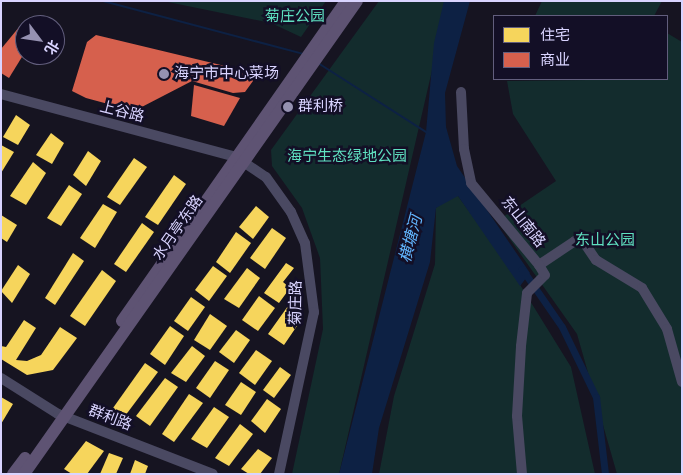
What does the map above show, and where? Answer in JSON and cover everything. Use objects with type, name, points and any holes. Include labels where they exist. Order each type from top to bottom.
[{"type":"main road","name":"水月亭东路","points":[[24,474],[62,415],[320,45],[346,1]]},
{"type":"main road","name":"水月亭东路","points":[[320,45],[357,1]]},
{"type":"main road","name":"水月亭东路","points":[[14,474],[62,415]]},
{"type":"street","name":"东山南路","points":[[462,92],[464,150],[471,183],[539,265],[575,241],[583,241],[596,260],[642,288],[667,329],[682,382]]},
{"type":"street","name":"上谷路","points":[[1,94],[240,159]]},
{"type":"street","name":"菊庄路","points":[[240,159],[266,177],[291,212],[312,272],[314,312],[308,349],[279,474]]},
{"type":"street","points":[[522,474],[518,416],[527,293],[545,275],[539,265]]},
{"type":"street","name":"群利路","points":[[1,378],[62,415],[214,474]]},
{"type":"green space","name":"菊庄公园","points":[[163,1],[326,1],[301,37],[271,23]]},
{"type":"green space","name":"海宁生态绿地公园","points":[[379,1],[448,1],[339,474],[292,474],[323,329],[320,258],[302,208],[272,166],[271,150]]},
{"type":"green space","points":[[542,1],[662,1],[655,15],[535,15]]},
{"type":"green space","name":"东山公园","points":[[668,34],[682,42],[682,474],[617,474],[577,334],[497,221],[556,181],[513,114],[507,81],[668,80]]},
{"type":"green space","points":[[451,196],[458,196],[506,262],[571,367],[595,474],[379,474],[394,396],[435,264],[436,208]]},
{"type":"water","name":"横塘河","points":[[444,1],[470,1],[445,93],[446,127],[457,166],[530,273],[520,286],[458,196],[436,208],[430,262],[379,428],[372,474],[339,474],[426,132],[434,43]]},
{"type":"building: 住宅","points":[[16,115],[30,125],[18,145],[3,137]]},
{"type":"building: 住宅","points":[[51,133],[64,143],[52,164],[36,155]]},
{"type":"building: 住宅","points":[[1,145],[14,152],[1,173]]},
{"type":"building: 住宅","points":[[88,151],[101,161],[86,186],[73,175]]},
{"type":"building: 住宅","points":[[134,158],[147,167],[120,205],[107,197]]},
{"type":"building: 住宅","points":[[33,162],[46,173],[26,205],[10,196]]},
{"type":"building: 住宅","points":[[174,175],[186,184],[158,225],[145,217]]},
{"type":"building: 住宅","points":[[69,185],[82,194],[61,226],[47,218]]},
{"type":"building: 住宅","points":[[103,204],[117,212],[95,248],[80,238]]},
{"type":"building: 住宅","points":[[256,206],[269,217],[253,239],[239,227]]},
{"type":"building: 住宅","points":[[1,215],[17,225],[7,242],[1,238]]},
{"type":"building: 住宅","points":[[142,223],[154,232],[126,272],[114,264]]},
{"type":"building: 住宅","points":[[272,228],[286,238],[265,269],[250,258]]},
{"type":"building: 住宅","points":[[236,232],[251,243],[230,273],[216,262]]},
{"type":"building: 住宅","points":[[73,253],[84,261],[55,305],[45,298]]},
{"type":"building: 住宅","points":[[286,263],[294,268],[283,282],[290,288],[279,303],[264,293]]},
{"type":"building: 住宅","points":[[18,265],[30,274],[12,303],[1,291]]},
{"type":"building: 住宅","points":[[213,266],[227,276],[209,301],[195,290]]},
{"type":"building: 住宅","points":[[247,268],[260,278],[239,308],[224,299]]},
{"type":"building: 住宅","points":[[102,270],[116,281],[85,326],[70,316]]},
{"type":"building: 住宅","points":[[259,296],[275,308],[258,331],[242,320]]},
{"type":"building: 住宅","points":[[191,297],[205,307],[188,331],[174,321]]},
{"type":"building: 住宅","points":[[293,299],[302,305],[294,319],[299,323],[284,345],[268,334]]},
{"type":"building: 住宅","points":[[210,314],[227,326],[210,350],[194,340]]},
{"type":"building: 住宅","points":[[24,320],[36,328],[16,360],[27,361],[41,355],[60,327],[77,338],[53,370],[27,375],[1,359],[1,346],[6,347]]},
{"type":"building: 住宅","points":[[170,326],[184,336],[165,365],[150,354]]},
{"type":"building: 住宅","points":[[236,330],[250,340],[234,363],[219,352]]},
{"type":"building: 住宅","points":[[192,346],[205,356],[186,382],[171,373]]},
{"type":"building: 住宅","points":[[256,350],[272,361],[255,385],[239,373]]},
{"type":"building: 住宅","points":[[215,361],[229,370],[210,398],[196,388]]},
{"type":"building: 住宅","points":[[145,363],[158,372],[125,416],[113,408]]},
{"type":"building: 住宅","points":[[280,367],[291,375],[274,398],[263,390]]},
{"type":"building: 住宅","points":[[165,378],[178,387],[150,426],[136,416]]},
{"type":"building: 住宅","points":[[241,382],[256,392],[241,415],[225,405]]},
{"type":"building: 住宅","points":[[189,394],[203,403],[174,442],[162,434]]},
{"type":"building: 住宅","points":[[1,397],[13,404],[1,424]]},
{"type":"building: 住宅","points":[[267,399],[281,409],[265,433],[251,421]]},
{"type":"building: 住宅","points":[[214,407],[229,417],[207,448],[191,439]]},
{"type":"building: 住宅","points":[[240,424],[253,434],[229,466],[215,458]]},
{"type":"building: 住宅","points":[[86,441],[104,451],[87,474],[72,474],[64,469]]},
{"type":"building: 住宅","points":[[258,449],[272,458],[260,474],[249,474],[241,469]]},
{"type":"building: 住宅","points":[[109,453],[123,458],[116,474],[100,474]]},
{"type":"building: 住宅","points":[[135,460],[148,466],[145,474],[130,474]]},
{"type":"building: 商业","points":[[15,32],[15,65],[17,65],[9,78],[1,73],[1,49]]},
{"type":"building: 商业","name":"海宁市中心菜场","points":[[96,35],[250,72],[253,81],[245,92],[233,93],[192,81],[134,111],[86,98],[72,91],[87,42]]},
{"type":"building: 商业","points":[[194,85],[240,98],[224,126],[191,116]]},
{"type":"waterway","points":[[103,1],[303,54]]},
{"type":"waterway","points":[[318,63],[426,132]]},
{"type":"waterway","points":[[522,269],[562,327],[596,397],[605,474]]},
{"type":"place","name":"海宁市中心菜场","points":[[164,74]]},
{"type":"place","name":"群利桥","points":[[288,107]]}]
